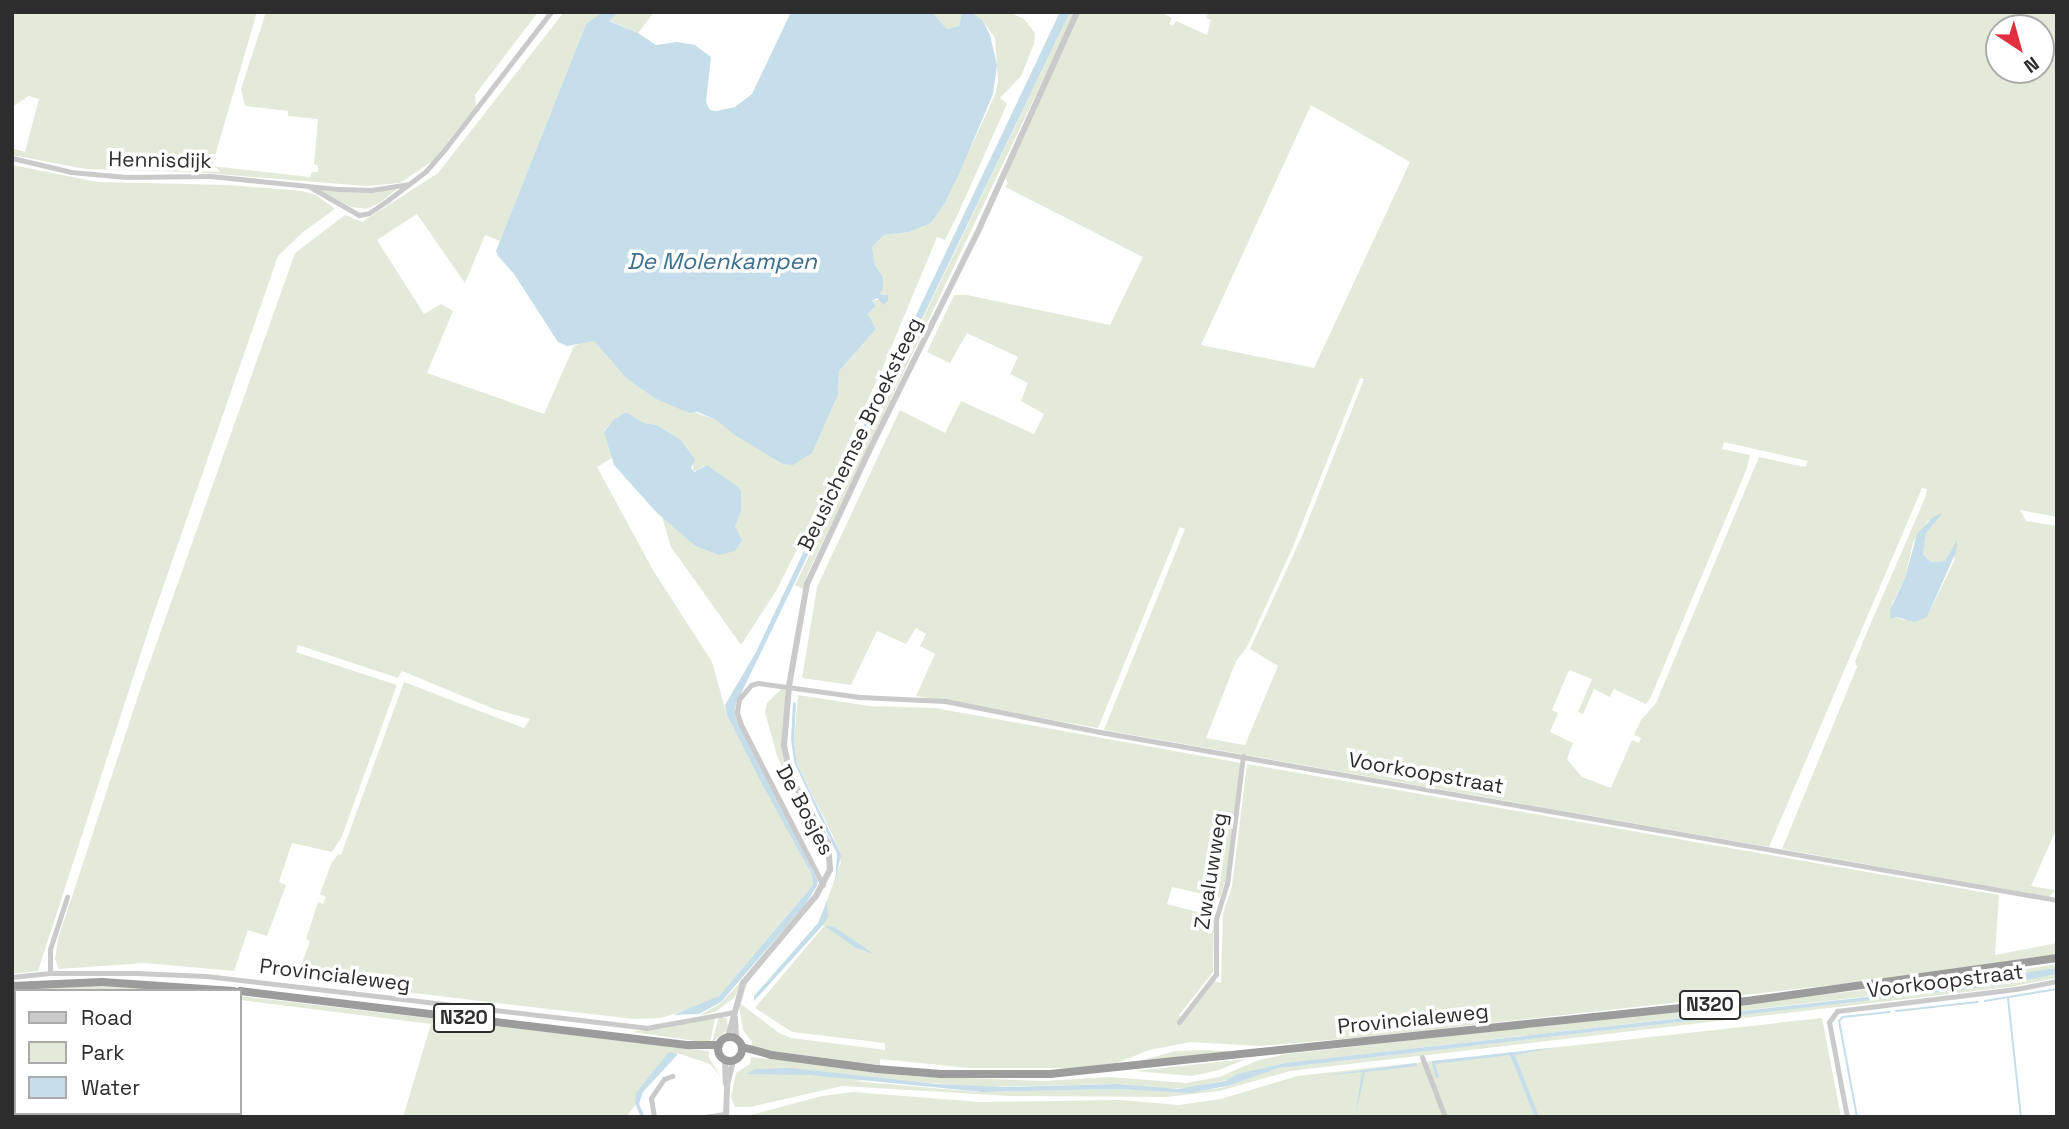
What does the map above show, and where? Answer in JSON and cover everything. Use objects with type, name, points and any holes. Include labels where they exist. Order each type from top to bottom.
[{"type":"highway","name":"Provincialeweg","points":[[742,1051],[941,1074],[1016,1075],[1115,1069],[1747,1001],[2057,958]]},
{"type":"highway","name":"Provincialeweg","points":[[12,986],[102,982],[205,989]]},
{"type":"highway","name":"Provincialeweg","points":[[242,991],[719,1048]]},
{"type":"highway","points":[[732,1038],[742,1051],[729,1061],[719,1048],[732,1038]]},
{"type":"street","name":"Hennisdijk","points":[[308,185],[345,209],[363,215],[377,208],[426,171],[551,12]]},
{"type":"street","name":"Beusichemse Broeksteeg","points":[[823,886],[830,870],[831,852],[796,789],[787,764],[784,729],[807,584],[980,227],[1077,12]]},
{"type":"street","name":"Hennisdijk","points":[[12,158],[71,172],[126,177],[211,176],[371,190],[407,184]]},
{"type":"street","name":"De Bosjes","points":[[732,1038],[735,1012],[743,983],[823,886],[737,712],[739,699],[751,685],[789,686]]},
{"type":"street","name":"Voorkoopstraat","points":[[789,686],[860,697],[945,701],[2057,900]]},
{"type":"street","name":"Zwaluwweg","points":[[1180,1022],[1216,974],[1216,919],[1227,884],[1243,756]]},
{"type":"street","points":[[50,973],[50,949],[67,897]]},
{"type":"street","name":"Provincialeweg","points":[[12,977],[50,973],[206,976],[634,1027],[672,1025],[709,1015],[735,1012]]},
{"type":"street","name":"Voorkoopstraat","points":[[1847,1117],[1829,1023],[1837,1011],[2016,989],[2057,981]]},
{"type":"street","points":[[1422,1057],[1445,1117]]},
{"type":"street","points":[[704,1117],[725,1116],[729,1061]]},
{"type":"street","points":[[653,1117],[651,1098],[664,1079],[672,1076]]},
{"type":"green space","points":[[12,12],[257,12],[212,166],[310,177],[312,172],[318,172],[318,166],[314,164],[318,119],[288,116],[288,111],[245,106],[241,89],[266,12],[538,12],[475,95],[476,106],[434,160],[400,183],[366,186],[192,172],[86,169],[12,155],[12,148],[25,152],[39,99],[29,96],[12,107]]},
{"type":"green space","points":[[564,12],[602,12],[586,24],[500,241],[485,235],[465,283],[417,214],[377,240],[424,314],[441,304],[453,311],[427,373],[544,414],[574,346],[588,340],[594,341],[626,378],[654,398],[716,420],[750,443],[812,453],[838,395],[839,371],[876,329],[868,314],[876,306],[872,301],[888,298],[885,294],[879,294],[883,277],[875,265],[872,247],[884,235],[909,232],[931,223],[945,203],[995,95],[998,81],[995,38],[983,21],[969,12],[1009,12],[1024,19],[1035,33],[1034,44],[1021,76],[1000,98],[1007,104],[957,216],[945,240],[937,237],[883,367],[816,512],[776,591],[741,645],[671,547],[662,517],[695,546],[719,555],[737,531],[735,526],[741,491],[713,469],[704,466],[697,471],[693,470],[693,456],[681,440],[657,425],[644,423],[626,412],[613,420],[604,431],[612,458],[597,467],[653,570],[712,662],[727,715],[812,875],[813,885],[719,996],[704,1004],[661,1018],[633,1019],[296,979],[310,941],[306,939],[318,902],[323,904],[326,897],[320,894],[331,864],[338,854],[341,855],[404,682],[524,728],[530,719],[494,709],[402,671],[398,678],[298,645],[296,652],[397,685],[342,836],[332,852],[292,843],[279,882],[286,885],[267,936],[248,930],[234,971],[145,963],[59,969],[55,959],[58,939],[141,687],[295,253],[345,215],[362,222],[438,173]]},
{"type":"green space","points":[[618,12],[654,12],[638,33],[608,20]]},
{"type":"green space","points":[[932,12],[962,12],[959,26],[947,29]]},
{"type":"green space","points":[[1070,12],[1074,12],[1061,42],[807,575],[803,589],[795,585]]},
{"type":"green space","points":[[1080,12],[1159,12],[1172,18],[1169,24],[1173,26],[1176,21],[1207,35],[1211,20],[1206,18],[1209,12],[2057,12],[2057,517],[2020,510],[2026,521],[2057,526],[2057,828],[2031,886],[2055,890],[2049,897],[1782,849],[1857,667],[1855,662],[1864,639],[1925,498],[1927,489],[1922,488],[1769,847],[1104,730],[1185,529],[1180,527],[1098,728],[916,696],[935,654],[920,646],[926,634],[916,628],[906,644],[877,631],[851,685],[802,678],[817,587],[900,410],[945,433],[961,401],[1034,434],[1044,414],[1021,401],[1028,383],[1010,374],[1018,357],[967,333],[950,363],[927,352],[954,295],[967,295],[1110,325],[1143,257],[1005,187],[1008,183],[1004,176]],"holes":[[[1311,105],[1410,162],[1314,368],[1201,345]],[[1360,378],[1364,379],[1302,536],[1250,649],[1278,666],[1245,745],[1206,738],[1236,661],[1247,647],[1292,549]],[[1724,442],[1808,461],[1805,467],[1759,457],[1656,703],[1641,720],[1634,735],[1641,738],[1639,743],[1632,740],[1611,788],[1582,777],[1567,759],[1573,743],[1550,732],[1558,713],[1552,710],[1569,670],[1592,679],[1578,712],[1583,714],[1594,689],[1610,697],[1614,689],[1646,704],[1650,699],[1747,468],[1750,455],[1722,449]],[[1942,514],[1926,533],[1923,554],[1931,562],[1945,561],[1955,544],[1954,561],[1927,617],[1904,620],[1895,617],[1892,604],[1905,578],[1913,542],[1928,521]]]},
{"type":"green space","points":[[12,165],[98,182],[229,185],[302,191],[316,195],[335,209],[303,232],[278,256],[152,619],[38,971],[12,974]]},
{"type":"green space","points":[[398,188],[381,202],[366,209],[351,207],[317,189],[370,191]]},
{"type":"green space","points":[[783,687],[787,691],[783,727],[784,757],[793,791],[777,756],[765,712],[767,703]]},
{"type":"green space","points":[[798,695],[869,706],[935,708],[1241,763],[1226,878],[1220,898],[1172,887],[1167,904],[1214,916],[1213,972],[1179,1015],[1185,1019],[1214,981],[1221,983],[1223,913],[1232,886],[1247,764],[1999,895],[1995,955],[2057,943],[2057,954],[1878,980],[1365,1037],[1260,1046],[1191,1042],[1149,1050],[1117,1063],[1069,1068],[969,1068],[880,1059],[880,1065],[752,1049],[752,1042],[743,1030],[739,1007],[748,980],[741,1004],[779,1033],[791,1038],[885,1050],[885,1043],[792,1032],[755,1008],[824,926],[820,921],[825,915],[825,906],[841,862],[833,836],[797,764],[794,741]]},
{"type":"green space","points":[[2057,964],[2057,972],[1905,992],[1279,1064],[1232,1079],[1189,1088],[1165,1089],[1122,1084],[984,1087],[878,1079],[853,1081],[979,1092],[1118,1089],[1194,1092],[1221,1088],[1279,1068],[2000,985],[2057,974],[2057,978],[2009,987],[1290,1071],[1219,1091],[1166,1097],[1009,1096],[842,1086],[750,1107],[735,1107],[731,1097],[736,1073],[750,1064],[751,1057],[921,1076],[1043,1081],[1110,1077],[1186,1083],[1219,1077],[1259,1060],[1287,1054],[1963,979]]},
{"type":"green space","points":[[744,978],[734,998],[715,1012],[699,1016],[721,1003]]},
{"type":"green space","points":[[90,984],[179,989],[25,989]]},
{"type":"green space","points":[[12,990],[14,990],[12,1084]]},
{"type":"green space","points":[[242,996],[709,1051],[709,1058],[721,1077],[710,1064],[677,1053],[642,1089],[640,1099],[626,1117],[403,1117],[431,1024],[242,1000]]},
{"type":"green space","points":[[719,1016],[727,1019],[728,1030],[712,1042]]},
{"type":"green space","points":[[711,1017],[715,1019],[710,1043],[632,1032]]},
{"type":"green space","points":[[1822,1018],[1841,1117],[743,1117],[822,1096],[853,1092],[980,1102],[1120,1100],[1179,1105],[1221,1099],[1297,1076]]},
{"type":"green space","points":[[1175,1051],[1235,1052],[1137,1062]]},
{"type":"green space","points":[[1246,1059],[1219,1070],[1192,1076],[1134,1071]]},
{"type":"water","name":"De Molenkampen","points":[[602,12],[618,12],[609,21],[638,33],[656,45],[677,42],[695,45],[711,57],[706,102],[710,110],[716,111],[735,107],[752,94],[791,12],[932,12],[947,29],[959,26],[962,12],[971,12],[983,21],[990,35],[997,65],[993,94],[963,165],[945,203],[931,223],[909,232],[884,235],[872,247],[875,265],[883,277],[883,289],[879,294],[888,295],[888,301],[883,305],[877,298],[872,301],[876,306],[868,314],[876,329],[839,371],[838,395],[812,453],[793,465],[783,464],[733,434],[716,420],[698,412],[689,413],[654,398],[626,378],[594,341],[567,346],[558,342],[514,274],[498,256],[496,251],[586,24]]},
{"type":"water","points":[[1060,12],[1070,12],[736,704],[735,711],[818,881],[817,886],[804,906],[721,1002],[699,1014],[673,1015],[719,996],[813,885],[812,875],[760,780],[727,715],[725,705],[756,652]]},
{"type":"water","points":[[626,412],[644,423],[657,425],[681,440],[695,459],[691,468],[695,472],[707,465],[738,487],[741,491],[741,511],[735,526],[742,540],[735,551],[719,555],[695,546],[657,513],[614,465],[604,432],[613,420]]},
{"type":"water","points":[[1943,513],[1926,533],[1923,554],[1931,562],[1945,561],[1957,540],[1956,552],[1927,617],[1915,622],[1896,617],[1890,619],[1890,610],[1905,578],[1917,534],[1933,517]]},
{"type":"water","points":[[793,702],[796,703],[794,741],[797,764],[841,855],[835,883],[837,854],[794,762],[791,739]]},
{"type":"water","points":[[827,901],[828,917],[823,925],[754,1001],[754,996],[818,923]]},
{"type":"water","points":[[825,926],[834,927],[874,954],[856,948]]},
{"type":"water","points":[[2057,968],[2057,974],[2002,985],[1279,1068],[1227,1086],[1190,1093],[1118,1089],[983,1092],[810,1075],[747,1074],[755,1069],[791,1068],[937,1084],[1004,1087],[1118,1084],[1178,1089],[1225,1081],[1238,1074],[1285,1063],[1884,995]]},
{"type":"water","points":[[1559,1047],[1515,1055],[1539,1117],[1535,1117],[1510,1055],[1435,1064],[1439,1077],[1436,1078],[1432,1064],[1432,1061]]},
{"type":"water","points":[[669,1052],[678,1054],[643,1092],[639,1104],[645,1117],[641,1117],[635,1103],[636,1093]]},
{"type":"water","points":[[1416,1063],[1417,1066],[1365,1072],[1355,1117],[1362,1072],[1320,1076]]},
{"type":"waterway","points":[[1985,1001],[2057,989]]},
{"type":"waterway","points":[[2008,998],[2021,1117]]},
{"type":"waterway","points":[[1896,1011],[1978,1002]]},
{"type":"waterway","points":[[1857,1117],[1839,1021],[1843,1017],[1890,1012]]}]
